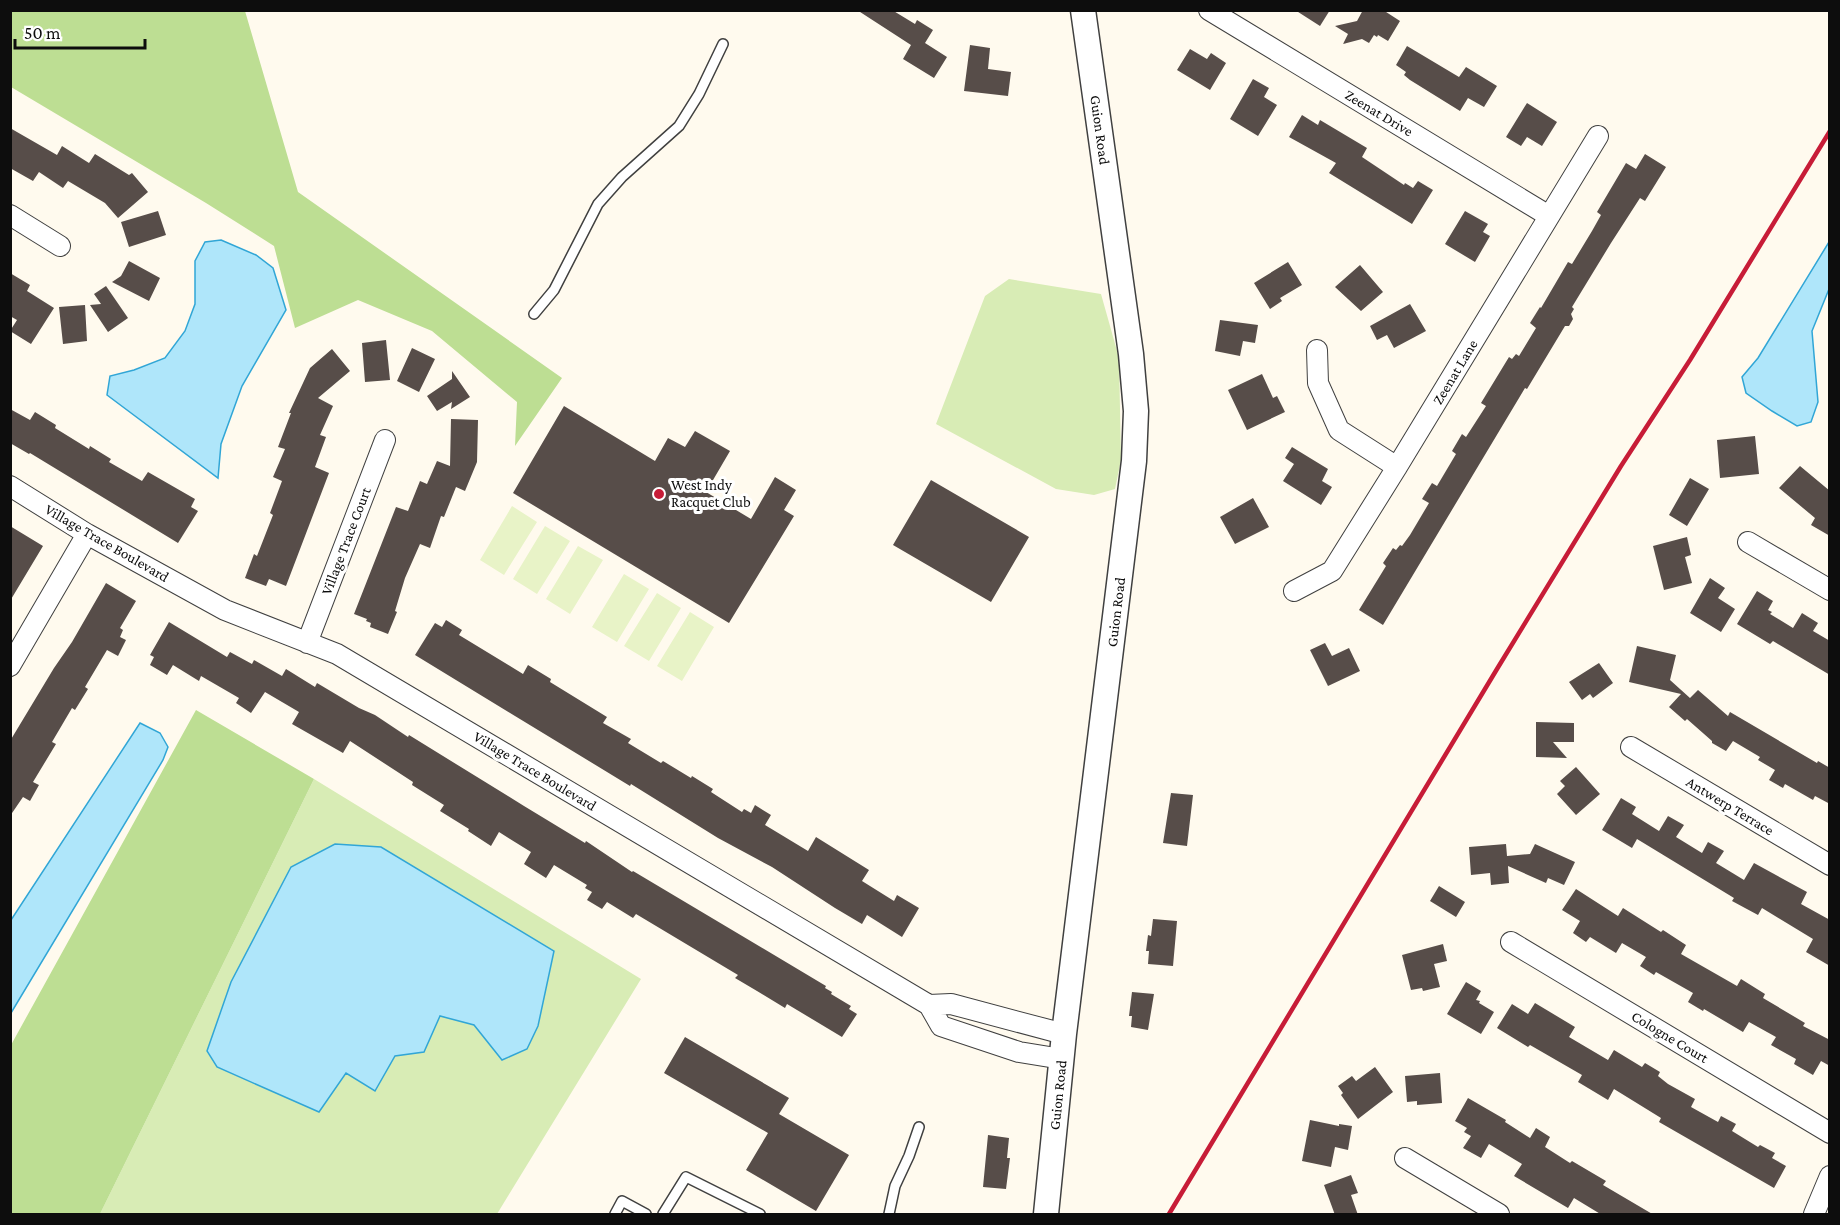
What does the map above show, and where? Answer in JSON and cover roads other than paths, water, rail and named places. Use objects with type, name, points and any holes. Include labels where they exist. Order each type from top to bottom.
[{"type":"street","name":"Guion Road","points":[[1046,1215],[1064,1034],[1109,678],[1136,436],[1133,370],[1083,10]]},
{"type":"street","name":"Zeenat Drive","points":[[1209,10],[1549,216]]},
{"type":"street","name":"Zeenat Lane","points":[[1294,591],[1332,571],[1598,136]]},
{"type":"street","points":[[10,215],[60,246]]},
{"type":"street","points":[[1317,350],[1318,383],[1339,430],[1397,467]]},
{"type":"street","name":"Village Trace Court","points":[[307,643],[385,440]]},
{"type":"street","name":"Village Trace Boulevard","points":[[10,486],[87,534],[225,610],[338,654],[928,1005],[951,1004],[1064,1034]]},
{"type":"street","points":[[10,666],[87,534]]},
{"type":"street","points":[[1748,542],[1830,590]]},
{"type":"street","name":"Antwerp Terrace","points":[[1631,747],[1830,865]]},
{"type":"street","name":"Cologne Court","points":[[1511,942],[1830,1133]]},
{"type":"street","points":[[928,1005],[941,1026],[1019,1052],[1062,1059]]},
{"type":"street","points":[[1405,1158],[1499,1215]]},
{"type":"street","points":[[1814,1215],[1830,1176]]},
{"type":"lane","points":[[534,314],[554,290],[598,204],[622,177],[679,126],[699,94],[723,44]]},
{"type":"lane","points":[[889,1215],[895,1186],[919,1127]]},
{"type":"lane","points":[[663,1215],[686,1177],[760,1215]]},
{"type":"lane","points":[[615,1215],[622,1201],[646,1215]]},
{"type":"water","points":[[221,240],[256,255],[273,268],[286,310],[242,386],[221,444],[218,478],[107,395],[110,376],[165,358],[185,331],[195,304],[195,261],[205,242]]},
{"type":"water","points":[[1829,242],[1829,289],[1812,331],[1818,402],[1811,422],[1797,426],[1746,393],[1742,377],[1758,358]]},
{"type":"water","points":[[140,723],[160,733],[168,747],[163,760],[11,1013],[11,920]]},
{"type":"water","points":[[335,844],[381,847],[554,951],[538,1026],[527,1049],[502,1060],[474,1025],[440,1016],[424,1052],[395,1056],[375,1091],[346,1073],[319,1112],[217,1067],[207,1051],[231,982],[291,867]]},
{"type":"railway","points":[[1169,1214],[1497,669],[1830,131]]},
{"type":"place","name":"West Indy Racquet Club","points":[[659,494]]}]
